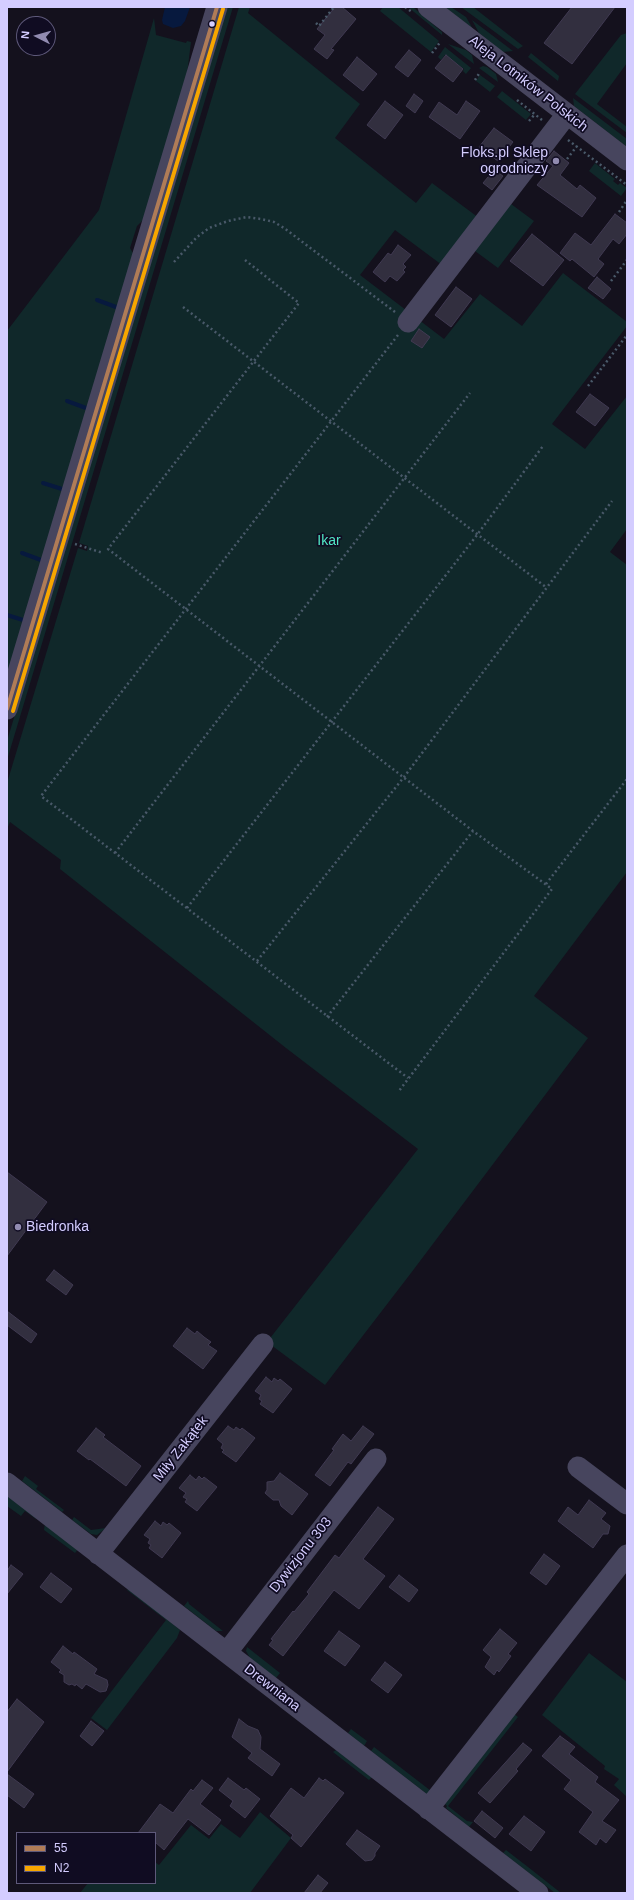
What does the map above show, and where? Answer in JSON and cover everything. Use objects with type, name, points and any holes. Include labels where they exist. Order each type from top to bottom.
[{"type":"street","points":[[7,709],[217,7]]},
{"type":"street","name":"Aleja Lotników Polskich","points":[[428,7],[567,114],[620,167]]},
{"type":"street","points":[[408,322],[567,114]]},
{"type":"street","name":"Miły Zakątek","points":[[98,1554],[263,1344]]},
{"type":"street","name":"Dywizjonu 303","points":[[226,1652],[376,1459]]},
{"type":"street","points":[[578,1467],[627,1504]]},
{"type":"street","name":"Drewniana","points":[[7,1483],[538,1893]]},
{"type":"street","points":[[428,1809],[627,1555]]},
{"type":"path","points":[[316,23],[319,26],[334,7]]},
{"type":"path","points":[[432,53],[441,41]]},
{"type":"path","points":[[475,80],[480,72]]},
{"type":"path","points":[[529,121],[535,114]]},
{"type":"path","points":[[567,159],[577,146]]},
{"type":"path","points":[[620,167],[627,185]]},
{"type":"path","points":[[619,212],[627,200]]},
{"type":"path","points":[[174,262],[197,237],[209,228],[228,221],[247,217],[268,220],[284,228],[408,322],[41,796],[408,1078]]},
{"type":"path","points":[[244,260],[299,303],[108,549],[330,722],[552,889],[399,1090]]},
{"type":"path","points":[[611,281],[627,260]]},
{"type":"path","points":[[183,307],[330,422],[547,588]]},
{"type":"path","points":[[588,386],[627,334]]},
{"type":"path","points":[[115,853],[470,393]]},
{"type":"path","points":[[187,908],[330,722],[477,535],[543,446]]},
{"type":"path","points":[[257,961],[404,777],[612,501]]},
{"type":"path","points":[[75,544],[103,553]]},
{"type":"path","points":[[546,884],[627,779]]},
{"type":"path","points":[[327,1017],[473,831]]},
{"type":"green space","points":[[227,7],[233,7],[7,760],[7,741]]},
{"type":"green space","name":"Ikar","points":[[239,7],[250,7],[248,13],[360,104],[335,138],[416,203],[432,183],[479,218],[442,265],[395,230],[360,275],[444,339],[480,294],[522,326],[563,273],[627,322],[627,326],[552,424],[585,449],[627,396],[627,529],[610,552],[627,565],[627,872],[534,996],[588,1038],[325,1385],[267,1342],[418,1149],[286,1048],[60,869],[61,860],[10,822],[7,829],[7,783],[78,548],[87,551],[88,546],[79,543]]},
{"type":"green space","points":[[383,7],[398,7],[439,41],[431,52],[380,11]]},
{"type":"green space","points":[[408,7],[414,8],[442,32],[442,35]]},
{"type":"green space","points":[[445,7],[451,7],[466,17],[473,29]]},
{"type":"green space","points":[[461,7],[473,7],[523,46],[518,49]]},
{"type":"green space","points":[[154,18],[156,35],[186,43],[187,41],[191,42],[186,82],[145,218],[137,226],[130,248],[134,255],[7,676],[7,331],[99,210]]},
{"type":"green space","points":[[472,20],[513,51],[503,52],[479,33]]},
{"type":"green space","points":[[627,33],[627,63],[597,104],[627,127],[627,133],[575,94],[621,35]]},
{"type":"green space","points":[[448,44],[466,50],[472,55],[474,64]]},
{"type":"green space","points":[[445,47],[471,68],[466,74],[463,71],[464,69],[445,55],[441,60],[438,57]]},
{"type":"green space","points":[[531,53],[559,76],[558,81],[528,57]]},
{"type":"green space","points":[[483,66],[487,67],[496,74],[498,82],[479,68]]},
{"type":"green space","points":[[480,75],[495,86],[490,92],[476,81]]},
{"type":"green space","points":[[502,91],[531,114],[526,120],[497,97]]},
{"type":"green space","points":[[573,98],[627,139],[627,147],[574,106]]},
{"type":"green space","points":[[595,163],[615,179],[613,181],[618,185],[620,183],[627,188],[621,196],[589,171]]},
{"type":"green space","points":[[507,201],[534,221],[498,268],[471,248]]},
{"type":"green space","points":[[25,1476],[38,1486],[36,1489],[64,1510],[62,1512],[22,1481]]},
{"type":"green space","points":[[7,1491],[37,1518],[36,1519],[25,1511],[21,1516],[7,1506]]},
{"type":"green space","points":[[74,1517],[91,1530],[106,1528],[97,1535],[91,1534],[72,1520]]},
{"type":"green space","points":[[45,1523],[80,1547],[75,1553],[44,1530]]},
{"type":"green space","points":[[130,1587],[180,1630],[177,1638],[107,1730],[91,1718],[166,1620],[127,1590]]},
{"type":"green space","points":[[188,1601],[189,1604],[223,1631],[216,1631],[184,1606]]},
{"type":"green space","points":[[247,1647],[280,1673],[276,1678],[250,1658],[246,1651]]},
{"type":"green space","points":[[589,1653],[627,1682],[627,1797],[614,1785],[619,1779],[604,1769],[605,1766],[542,1715]]},
{"type":"green space","points":[[513,1713],[518,1717],[448,1806],[467,1821],[473,1822],[469,1827],[446,1808],[447,1806],[443,1802]]},
{"type":"green space","points":[[351,1729],[367,1741],[364,1746],[348,1733]]},
{"type":"green space","points":[[374,1747],[435,1794],[432,1798],[371,1751]]},
{"type":"green space","points":[[336,1750],[372,1777],[369,1780],[333,1752]]},
{"type":"green space","points":[[260,1812],[291,1838],[250,1893],[80,1893],[87,1884],[156,1884],[156,1863],[159,1865],[191,1825],[209,1839],[221,1824],[240,1838]]},
{"type":"green space","points":[[506,1850],[561,1893],[555,1893],[503,1853]]},
{"type":"water","points":[[165,7],[190,7],[185,21],[181,26],[173,28],[163,24],[162,20]]},
{"type":"building","points":[[335,7],[342,7],[356,19],[331,49],[334,50],[327,59],[314,49],[325,35],[317,29]]},
{"type":"building","points":[[572,7],[615,7],[572,64],[544,43]]},
{"type":"building","points":[[409,50],[421,60],[408,77],[395,67]]},
{"type":"building","points":[[446,55],[463,69],[453,82],[435,68]]},
{"type":"building","points":[[357,57],[377,74],[363,91],[343,75]]},
{"type":"building","points":[[414,94],[423,101],[415,113],[406,106]]},
{"type":"building","points":[[385,101],[403,115],[385,139],[367,125]]},
{"type":"building","points":[[466,101],[480,111],[460,139],[429,117],[439,102],[457,115]]},
{"type":"building","points":[[494,128],[513,142],[498,161],[479,147]]},
{"type":"building","points":[[554,151],[569,163],[560,175],[577,189],[580,185],[596,198],[582,217],[537,185],[553,166],[546,161]]},
{"type":"building","points":[[494,170],[503,176],[492,190],[483,183]]},
{"type":"building","points":[[615,214],[627,223],[627,234],[619,244],[613,239],[598,259],[604,264],[594,277],[572,259],[570,261],[560,253],[575,233],[591,245]]},
{"type":"building","points":[[532,234],[564,260],[543,286],[510,261]]},
{"type":"building","points":[[398,245],[411,255],[403,264],[406,267],[403,270],[405,272],[397,281],[390,276],[385,282],[373,272],[388,253],[391,255]]},
{"type":"building","points":[[597,277],[611,289],[603,299],[588,288]]},
{"type":"building","points":[[456,287],[472,299],[451,327],[435,315]]},
{"type":"building","points":[[419,329],[430,337],[422,348],[411,341]]},
{"type":"building","points":[[590,394],[609,408],[595,426],[576,412]]},
{"type":"building","name":"Biedronka","points":[[7,1172],[47,1202],[7,1256]]},
{"type":"building","points":[[54,1270],[73,1285],[66,1295],[46,1280]]},
{"type":"building","points":[[7,1311],[37,1334],[31,1343],[7,1325]]},
{"type":"building","points":[[187,1328],[195,1334],[197,1331],[211,1342],[208,1345],[217,1351],[203,1369],[173,1346]]},
{"type":"building","points":[[266,1377],[272,1382],[274,1378],[278,1381],[280,1379],[292,1389],[273,1413],[260,1404],[262,1401],[259,1399],[261,1395],[255,1391]]},
{"type":"building","points":[[228,1426],[234,1430],[236,1427],[240,1430],[242,1428],[255,1438],[236,1462],[222,1452],[224,1450],[221,1448],[223,1444],[217,1439]]},
{"type":"building","points":[[363,1426],[374,1434],[351,1464],[348,1462],[330,1486],[315,1475],[334,1450],[332,1449],[343,1434],[351,1441]]},
{"type":"building","points":[[96,1428],[105,1435],[103,1437],[141,1466],[126,1486],[77,1451]]},
{"type":"building","points":[[280,1473],[308,1494],[292,1515],[281,1506],[279,1500],[273,1500],[265,1493],[267,1490],[267,1482],[274,1481]]},
{"type":"building","points":[[190,1475],[196,1480],[199,1476],[202,1479],[204,1477],[217,1487],[197,1511],[185,1502],[187,1499],[183,1497],[186,1493],[179,1488]]},
{"type":"building","points":[[589,1500],[606,1513],[601,1519],[610,1526],[608,1534],[603,1534],[593,1548],[558,1521],[568,1507],[578,1515]]},
{"type":"building","points":[[378,1507],[394,1519],[363,1559],[385,1576],[359,1609],[334,1590],[283,1656],[269,1645],[273,1640],[271,1639],[293,1611],[294,1612],[309,1594],[307,1592],[335,1555],[339,1558]]},
{"type":"building","points":[[155,1521],[161,1526],[163,1522],[167,1525],[169,1523],[181,1533],[162,1558],[149,1548],[151,1545],[148,1543],[150,1539],[144,1535]]},
{"type":"building","points":[[544,1554],[560,1566],[546,1585],[530,1573]]},
{"type":"building","points":[[11,1565],[23,1574],[7,1594],[7,1571]]},
{"type":"building","points":[[51,1573],[72,1589],[61,1603],[40,1587]]},
{"type":"building","points":[[399,1575],[418,1590],[409,1602],[389,1587]]},
{"type":"building","points":[[500,1629],[517,1643],[508,1654],[511,1656],[499,1672],[497,1670],[494,1675],[485,1667],[491,1657],[483,1650]]},
{"type":"building","points":[[339,1631],[360,1646],[345,1666],[324,1651]]},
{"type":"building","points":[[63,1646],[97,1669],[94,1674],[107,1680],[108,1685],[106,1691],[100,1692],[86,1684],[82,1689],[76,1684],[75,1686],[72,1684],[69,1685],[64,1682],[64,1675],[59,1672],[61,1670],[51,1662]]},
{"type":"building","points":[[385,1662],[402,1675],[388,1693],[371,1680]]},
{"type":"building","points":[[17,1699],[44,1722],[7,1772],[7,1712]]},
{"type":"building","points":[[239,1719],[248,1726],[258,1730],[261,1737],[260,1749],[280,1764],[272,1776],[248,1758],[252,1753],[232,1737]]},
{"type":"building","points":[[91,1721],[104,1731],[92,1746],[80,1736]]},
{"type":"building","points":[[560,1736],[575,1747],[569,1754],[598,1777],[595,1782],[619,1800],[602,1821],[616,1830],[606,1843],[600,1838],[596,1845],[579,1832],[593,1812],[564,1789],[571,1780],[542,1756]]},
{"type":"building","points":[[523,1743],[532,1750],[516,1769],[518,1771],[490,1803],[478,1793]]},
{"type":"building","points":[[7,1774],[34,1794],[24,1808],[7,1795]]},
{"type":"building","points":[[228,1778],[244,1790],[246,1788],[260,1799],[245,1818],[230,1806],[233,1801],[219,1790]]},
{"type":"building","points":[[319,1778],[323,1781],[325,1779],[344,1793],[301,1847],[291,1838],[293,1835],[270,1816],[291,1788],[304,1798]]},
{"type":"building","points":[[202,1780],[213,1788],[200,1804],[221,1820],[209,1835],[188,1819],[164,1850],[156,1843],[156,1832],[139,1832],[160,1804],[173,1813],[191,1789],[193,1791]]},
{"type":"building","points":[[482,1811],[503,1828],[495,1838],[474,1821]]},
{"type":"building","points":[[524,1816],[545,1832],[531,1851],[509,1834]]},
{"type":"building","points":[[357,1830],[380,1846],[372,1860],[365,1861],[346,1844]]},
{"type":"building","points":[[318,1875],[328,1883],[320,1893],[304,1893]]},
{"type":"waterway","points":[[97,300],[116,307]]},
{"type":"waterway","points":[[67,401],[86,408]]},
{"type":"waterway","points":[[43,483],[62,489]]},
{"type":"waterway","points":[[22,553],[41,560]]},
{"type":"waterway","points":[[7,615],[23,620]]},
{"type":"transit line","name":"55","points":[[7,709],[217,7]]},
{"type":"transit line","name":"N2","points":[[13,711],[223,9]]},
{"type":"place","name":"Floks.pl Sklep ogrodniczy","points":[[556,161]]},
{"type":"place","name":"Biedronka","points":[[18,1227]]}]
